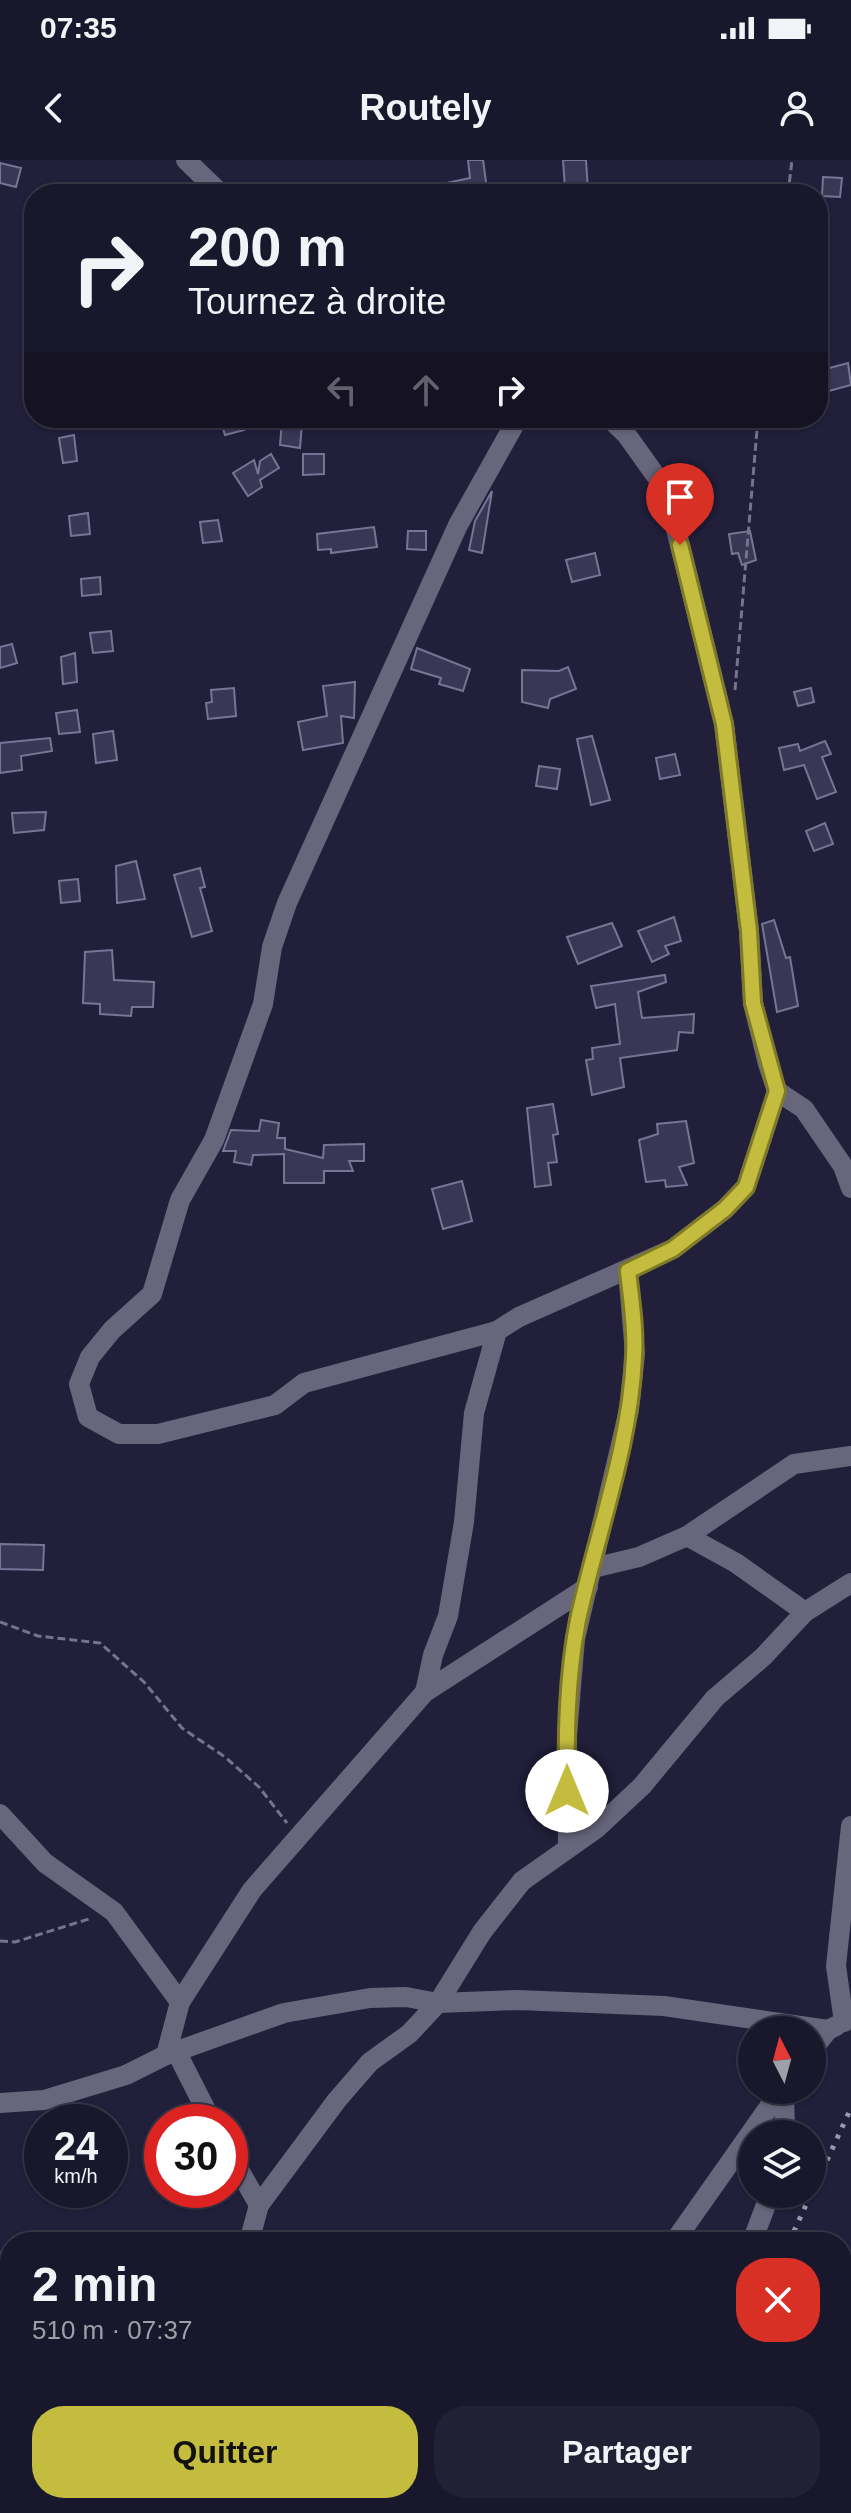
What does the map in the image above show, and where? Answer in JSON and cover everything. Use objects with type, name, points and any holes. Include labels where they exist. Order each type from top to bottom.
[{"type":"street","points":[[186,160],[211,184]]},
{"type":"street","points":[[512,428],[458,525],[287,903],[272,947],[263,1004],[214,1140],[180,1200],[152,1294],[112,1330],[90,1357],[79,1384],[88,1417],[119,1434],[158,1434],[275,1405],[304,1383],[497,1331],[519,1317],[673,1249],[725,1209],[746,1187],[777,1091],[753,1003],[749,931],[724,724],[666,490],[620,428]]},
{"type":"street","points":[[777,1091],[804,1109],[843,1166],[851,1188]]},
{"type":"street","points":[[568,1847],[570,1680],[578,1620],[629,1410],[635,1354],[628,1271]]},
{"type":"street","points":[[425,1692],[433,1655],[448,1616],[464,1522],[474,1413],[497,1331]]},
{"type":"street","points":[[201,2104],[171,2054],[180,2002],[252,1890],[425,1692],[590,1578],[687,1536],[794,1464],[851,1456]]},
{"type":"street","points":[[687,1536],[736,1563],[805,1612]]},
{"type":"street","points":[[252,2232],[259,2205],[337,2100],[370,2062],[409,2034],[438,2003],[482,1932],[522,1881],[597,1828],[642,1786],[686,1729],[805,1612],[851,1583]]},
{"type":"street","points":[[0,1814],[45,1863],[114,1912],[180,2002]]},
{"type":"street","points":[[841,2024],[836,1966],[851,1826]]},
{"type":"street","points":[[0,2103],[44,2100],[126,2075],[171,2054],[284,2013],[370,1998],[406,1997],[438,2003],[518,2000],[664,2006],[841,2024]]},
{"type":"street","points":[[826,2037],[841,2024]]},
{"type":"street","points":[[681,2232],[772,2104]]},
{"type":"street","points":[[248,2186],[259,2205]]},
{"type":"street","points":[[756,2232],[765,2208]]},
{"type":"path","points":[[789,184],[792,160]]},
{"type":"path","points":[[724,724],[736,687],[757,428]]},
{"type":"path","points":[[0,1622],[38,1636],[100,1643],[144,1682],[182,1728],[225,1757],[259,1787],[297,1835]]},
{"type":"path","points":[[0,1941],[15,1942],[114,1912]]},
{"type":"building","points":[[468,160],[483,160],[486,184],[442,184],[470,178]]},
{"type":"building","points":[[563,160],[586,160],[588,184],[565,184]]},
{"type":"building","points":[[0,163],[21,168],[16,187],[0,183]]},
{"type":"building","points":[[823,177],[842,178],[840,197],[828,196],[828,184],[823,184]]},
{"type":"building","points":[[848,363],[851,385],[828,391],[828,368]]},
{"type":"building","points":[[223,428],[244,428],[244,430],[225,435]]},
{"type":"building","points":[[281,428],[302,428],[300,448],[280,445]]},
{"type":"building","points":[[74,435],[77,461],[63,463],[59,438]]},
{"type":"building","points":[[271,454],[279,468],[260,480],[262,487],[248,496],[233,473],[254,460],[258,474],[260,461]]},
{"type":"building","points":[[303,454],[324,454],[324,474],[303,475]]},
{"type":"building","points":[[492,491],[482,553],[469,550],[475,521]]},
{"type":"building","points":[[88,513],[90,534],[71,536],[69,516]]},
{"type":"building","points":[[218,520],[222,541],[203,543],[200,522]]},
{"type":"building","points":[[374,527],[377,547],[331,553],[331,549],[318,550],[317,534]]},
{"type":"building","points":[[408,531],[426,531],[426,550],[407,549]]},
{"type":"building","points":[[750,531],[756,560],[742,565],[738,553],[732,554],[729,534]]},
{"type":"building","points":[[595,553],[600,575],[572,582],[566,560]]},
{"type":"building","points":[[100,577],[101,594],[82,596],[81,579]]},
{"type":"building","points":[[111,631],[113,651],[93,653],[90,633]]},
{"type":"building","points":[[12,644],[17,663],[0,668],[0,647]]},
{"type":"building","points":[[417,648],[470,669],[463,691],[439,684],[441,678],[411,669]]},
{"type":"building","points":[[75,653],[77,682],[63,684],[61,657]]},
{"type":"building","points":[[568,667],[576,689],[550,699],[548,708],[522,702],[522,670],[559,671]]},
{"type":"building","points":[[355,682],[354,718],[341,716],[343,743],[303,750],[298,722],[327,716],[323,686]]},
{"type":"building","points":[[234,688],[236,716],[208,719],[206,703],[212,702],[211,690]]},
{"type":"building","points":[[811,688],[814,702],[798,706],[794,692]]},
{"type":"building","points":[[77,710],[80,732],[59,734],[56,713]]},
{"type":"building","points":[[113,731],[117,760],[96,763],[93,734]]},
{"type":"building","points":[[592,736],[610,800],[591,805],[577,739]]},
{"type":"building","points":[[50,738],[52,751],[21,756],[22,770],[0,773],[0,743]]},
{"type":"building","points":[[825,741],[831,754],[822,757],[836,792],[817,799],[804,765],[784,770],[779,748],[798,744],[800,751]]},
{"type":"building","points":[[675,754],[680,775],[660,779],[656,758]]},
{"type":"building","points":[[539,766],[560,769],[557,789],[536,786]]},
{"type":"building","points":[[46,812],[44,830],[14,833],[12,813]]},
{"type":"building","points":[[825,823],[833,844],[814,851],[806,831]]},
{"type":"building","points":[[136,861],[145,899],[117,903],[116,866]]},
{"type":"building","points":[[200,868],[205,887],[200,888],[212,931],[192,937],[174,875]]},
{"type":"building","points":[[78,879],[80,901],[61,903],[59,881]]},
{"type":"building","points":[[674,917],[681,941],[665,946],[669,954],[652,962],[638,931]]},
{"type":"building","points":[[774,920],[786,958],[790,957],[798,1006],[777,1012],[762,924]]},
{"type":"building","points":[[612,923],[622,946],[578,964],[567,937]]},
{"type":"building","points":[[112,950],[114,980],[154,982],[153,1007],[132,1007],[131,1016],[100,1014],[100,1004],[83,1003],[85,952]]},
{"type":"building","points":[[665,975],[666,982],[638,992],[642,1018],[694,1014],[693,1033],[679,1032],[677,1050],[620,1058],[624,1087],[592,1095],[586,1060],[593,1059],[592,1048],[620,1044],[615,1004],[596,1008],[591,986]]},
{"type":"building","points":[[553,1104],[558,1134],[553,1135],[557,1162],[548,1163],[551,1185],[535,1187],[527,1108]]},
{"type":"building","points":[[261,1120],[279,1123],[277,1138],[285,1138],[285,1149],[323,1158],[324,1145],[364,1144],[364,1161],[349,1161],[353,1171],[324,1171],[324,1183],[284,1183],[284,1154],[253,1155],[251,1165],[234,1162],[236,1151],[223,1151],[231,1130],[259,1131]]},
{"type":"building","points":[[686,1121],[694,1163],[679,1167],[687,1185],[666,1187],[665,1180],[646,1182],[639,1140],[658,1134],[657,1124]]},
{"type":"building","points":[[462,1181],[472,1221],[443,1229],[432,1189]]},
{"type":"building","points":[[0,1544],[44,1545],[43,1570],[0,1569]]},
{"type":"railway","points":[[826,2162],[851,2108]]},
{"type":"railway","points":[[794,2232],[805,2208]]},
{"type":"route","points":[[567,1791],[570,1680],[578,1620],[611,1500],[629,1410],[635,1354],[628,1271],[673,1249],[725,1209],[746,1187],[777,1091],[753,1003],[749,931],[724,724],[680,545]]}]
